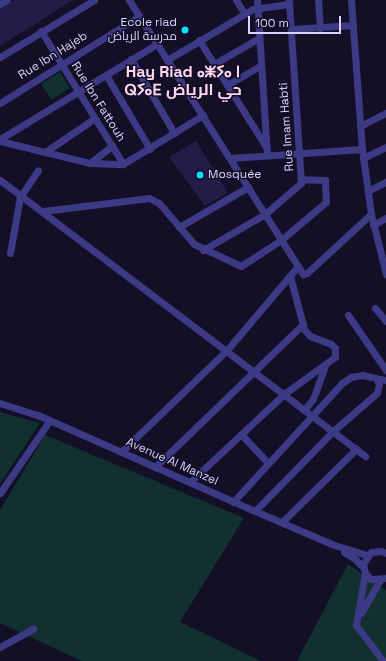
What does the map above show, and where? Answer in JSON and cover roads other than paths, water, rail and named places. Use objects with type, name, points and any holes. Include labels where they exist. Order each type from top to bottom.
[{"type":"street","points":[[0,4],[7,0]]},
{"type":"street","points":[[0,57],[94,0]]},
{"type":"street","points":[[129,0],[302,273],[306,273],[371,214]]},
{"type":"street","points":[[236,0],[244,13]]},
{"type":"street","points":[[318,0],[320,28]]},
{"type":"street","points":[[351,0],[363,158],[373,225],[386,274]]},
{"type":"street","points":[[167,60],[257,4],[289,2]]},
{"type":"street","name":"Rue Imam Habti","points":[[204,250],[265,214],[298,186],[302,179],[289,2]]},
{"type":"street","points":[[257,4],[267,152]]},
{"type":"street","name":"Rue Ibn Hajeb","points":[[0,103],[139,16]]},
{"type":"street","points":[[291,29],[353,25]]},
{"type":"street","name":"Rue Ibn Fattouh","points":[[41,31],[124,164]]},
{"type":"street","points":[[214,64],[259,38]]},
{"type":"street","points":[[199,40],[267,152]]},
{"type":"street","points":[[0,140],[157,44]]},
{"type":"street","points":[[131,59],[174,133]]},
{"type":"street","points":[[227,85],[261,65]]},
{"type":"street","points":[[106,75],[150,149]]},
{"type":"street","points":[[360,126],[386,113]]},
{"type":"street","points":[[0,140],[90,163],[124,164],[203,115]]},
{"type":"street","points":[[45,152],[95,118]]},
{"type":"street","points":[[90,163],[112,146]]},
{"type":"street","points":[[363,158],[386,147]]},
{"type":"street","points":[[230,158],[267,152],[300,154],[362,149]]},
{"type":"street","points":[[10,253],[21,194],[38,170]]},
{"type":"street","points":[[43,211],[143,197],[159,204],[179,227],[204,250],[241,266],[281,240],[326,202],[325,180],[302,179]]},
{"type":"street","points":[[0,180],[21,194],[365,456]]},
{"type":"street","points":[[368,192],[386,182]]},
{"type":"street","points":[[179,227],[248,187]]},
{"type":"street","points":[[373,225],[386,218]]},
{"type":"street","points":[[121,452],[227,350],[298,266]]},
{"type":"street","points":[[190,482],[284,394],[336,357],[335,348],[310,336],[303,324],[290,276]]},
{"type":"street","points":[[375,308],[386,321]]},
{"type":"street","points":[[348,315],[386,370]]},
{"type":"street","points":[[155,467],[303,324]]},
{"type":"street","points":[[304,410],[313,399],[325,366]]},
{"type":"street","points":[[233,502],[346,379],[362,375],[377,380],[386,380]]},
{"type":"street","points":[[255,511],[333,431],[377,393],[379,389],[377,380]]},
{"type":"street","name":"Avenue Al Manzel","points":[[0,403],[50,420],[233,502],[334,545],[367,555]]},
{"type":"street","points":[[0,493],[50,420]]},
{"type":"street","points":[[241,434],[268,463]]},
{"type":"street","points":[[283,522],[356,449]]},
{"type":"street","name":"Avenue Al Manzel","points":[[334,545],[354,558],[371,579],[383,580]]},
{"type":"street","points":[[383,661],[356,625],[367,555],[376,551],[386,553]]},
{"type":"street","points":[[356,625],[383,580]]},
{"type":"street","points":[[0,647],[33,628]]},
{"type":"place","name":"Ecole riad مدرسة الرياض","points":[[185,30]]},
{"type":"place","name":"Mosquée","points":[[200,175]]},
{"type":"district","name":"Hay Riad ⴰⵥⵢⴰ ⵏ ⵕⵢⴰⴹ حي الرياض","points":[[183,81]]}]
